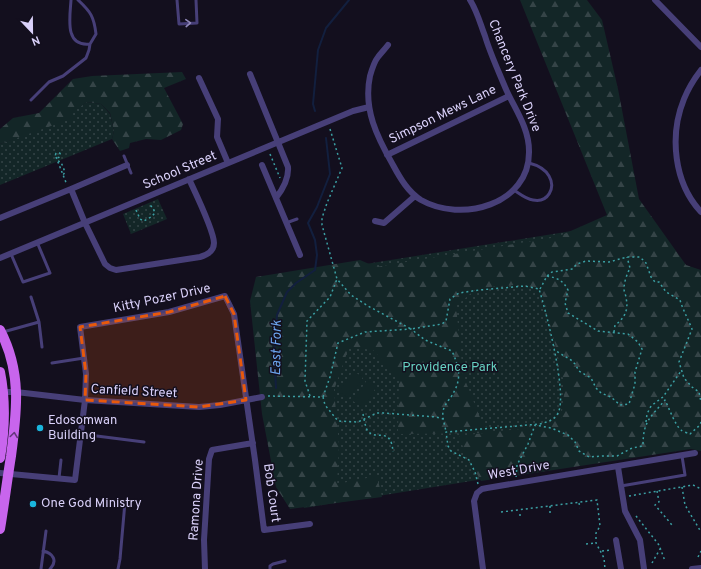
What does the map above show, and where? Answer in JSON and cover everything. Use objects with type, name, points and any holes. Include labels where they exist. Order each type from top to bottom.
[{"type":"main road","points":[[0,529],[4,473],[16,414],[16,392],[12,362],[1,331]]},
{"type":"main road","points":[[0,372],[4,392],[4,415],[0,458]]},
{"type":"street","name":"Chancery Park Drive","points":[[388,45],[372,67],[369,83],[369,108],[375,131],[386,154],[407,188],[415,196],[444,209],[462,210],[492,204],[506,197],[514,190],[526,173],[529,163],[529,142],[527,132],[509,96],[475,8],[470,0]]},
{"type":"street","points":[[655,0],[701,47]]},
{"type":"street","points":[[701,70],[684,100],[678,121],[676,144],[678,164],[684,184],[693,202],[701,212]]},
{"type":"street","points":[[250,74],[288,167],[289,172],[283,187],[276,198]]},
{"type":"street","points":[[199,78],[218,119],[217,137],[228,163]]},
{"type":"street","name":"Simpson Mews Lane","points":[[386,154],[509,96]]},
{"type":"street","name":"School Street","points":[[0,258],[353,111],[369,108]]},
{"type":"street","points":[[0,218],[69,187],[127,165]]},
{"type":"street","points":[[262,165],[300,255]]},
{"type":"street","points":[[69,187],[105,264],[116,270],[207,255],[212,250],[214,244],[213,238],[189,180]]},
{"type":"street","points":[[375,221],[384,223],[415,196]]},
{"type":"street","name":"Kitty Pozer Drive","points":[[59,479],[75,480],[85,400],[86,374],[80,327],[169,312],[226,296],[234,314],[248,415]]},
{"type":"street","name":"Canfield Street","points":[[4,392],[85,400],[199,407],[220,405],[262,397]]},
{"type":"street","name":"Bob Court","points":[[248,415],[264,530],[310,524]]},
{"type":"street","name":"Ramona Drive","points":[[205,569],[204,540],[209,459],[212,450],[253,443]]},
{"type":"street","name":"West Drive","points":[[483,569],[474,501],[480,490],[515,482],[695,454]]},
{"type":"street","points":[[618,467],[625,511],[640,540],[644,569]]},
{"type":"street","points":[[4,473],[59,479]]},
{"type":"street","points":[[616,540],[621,569]]},
{"type":"street","points":[[692,569],[701,568]]},
{"type":"lane","points":[[71,0],[71,30],[73,38],[77,42],[90,44]]},
{"type":"lane","points":[[32,100],[49,82],[63,76],[86,58],[90,44],[96,34],[95,25],[92,14],[78,0]]},
{"type":"lane","points":[[177,0],[179,24],[197,23],[196,0]]},
{"type":"lane","points":[[124,156],[131,173]]},
{"type":"lane","points":[[514,190],[528,199],[535,201],[547,197],[551,192],[552,183],[549,175],[542,168],[529,163]]},
{"type":"lane","points":[[286,223],[297,219]]},
{"type":"lane","points":[[11,253],[23,282],[50,273],[37,242]]},
{"type":"lane","points":[[31,297],[39,322],[42,347]]},
{"type":"lane","points":[[1,331],[39,322]]},
{"type":"lane","points":[[52,363],[84,358]]},
{"type":"lane","points":[[81,434],[144,442]]},
{"type":"lane","points":[[621,486],[685,475],[682,456]]},
{"type":"lane","points":[[59,479],[61,460]]},
{"type":"lane","points":[[118,569],[125,502]]},
{"type":"lane","points":[[41,569],[46,531]]},
{"type":"lane","points":[[43,551],[49,552],[54,558],[54,563],[50,569]]},
{"type":"lane","points":[[270,569],[270,566],[285,561]]},
{"type":"path","points":[[330,129],[342,168],[329,197],[322,218],[322,225],[337,279],[351,295],[368,306],[411,329],[425,340],[452,351],[458,364],[459,380],[443,410],[443,419],[448,446],[451,451],[468,460],[475,472],[480,490]]},
{"type":"path","points":[[270,154],[283,187]]},
{"type":"path","points":[[56,157],[69,187]]},
{"type":"path","points":[[136,210],[140,219],[144,221],[151,217],[154,213],[154,208],[149,204]]},
{"type":"path","points":[[614,332],[615,326],[622,320],[627,311],[627,300],[624,289],[630,268],[627,257]]},
{"type":"path","points":[[446,432],[535,424],[551,421],[559,413],[561,398],[554,345],[539,289],[546,276],[552,272],[572,269],[577,264],[586,261],[609,262],[627,257],[640,257],[646,263],[655,282],[659,282],[666,292],[680,300],[692,329],[679,362],[684,378],[699,392],[701,402]]},
{"type":"path","points":[[546,276],[556,278],[565,283],[568,290],[565,303],[568,313],[598,331],[628,334],[638,342],[642,349],[635,372],[634,391],[629,404],[620,405],[611,397],[602,393],[596,388],[591,378],[579,371],[575,364],[556,351]]},
{"type":"path","points":[[310,397],[306,381],[307,322],[330,297],[337,279]]},
{"type":"path","points":[[443,419],[436,417],[377,413],[366,418],[364,421],[338,421],[325,404],[323,397],[330,377],[338,343],[365,332],[411,329],[442,324],[446,321],[450,299],[459,293],[525,286],[539,289]]},
{"type":"path","points":[[535,424],[551,428],[568,435],[575,442],[579,451],[589,457],[616,456],[632,448],[643,446],[643,432],[647,414],[652,406],[662,397],[681,371]]},
{"type":"path","points":[[262,397],[323,397]]},
{"type":"path","points":[[646,423],[665,400],[675,423],[681,430],[690,434],[700,425],[701,422]]},
{"type":"path","points":[[363,414],[367,430],[371,433],[383,435],[390,439],[393,452]]},
{"type":"path","points":[[515,482],[517,465],[528,444],[535,424]]},
{"type":"path","points":[[627,496],[693,485],[701,489]]},
{"type":"path","points":[[682,487],[685,505],[700,527],[701,532]]},
{"type":"path","points":[[657,491],[659,502],[655,505],[672,525],[671,526]]},
{"type":"path","points":[[501,512],[597,500],[600,526],[596,533],[596,543],[604,558],[605,569]]},
{"type":"path","points":[[578,502],[580,508]]},
{"type":"path","points":[[550,506],[550,512]]},
{"type":"path","points":[[520,510],[520,516]]},
{"type":"path","points":[[632,511],[660,549],[665,561]]},
{"type":"path","points":[[641,523],[644,520]]},
{"type":"path","points":[[586,544],[596,543]]},
{"type":"path","points":[[600,551],[618,549]]},
{"type":"path","points":[[652,563],[660,549]]},
{"type":"path","points":[[698,557],[701,551]]},
{"type":"highlighted area","points":[[225,296],[234,314],[246,400],[199,407],[85,400],[86,374],[80,327],[169,312]]},
{"type":"green space","points":[[520,0],[587,0],[602,20],[618,89],[639,199],[686,265],[701,270],[701,451],[691,449],[481,481],[466,455],[459,436],[484,433],[398,434],[399,378],[373,350],[349,347],[334,390],[339,445],[337,484],[377,476],[382,497],[290,509],[276,487],[262,414],[250,301],[256,277],[360,260],[376,267],[557,237],[607,215]],"holes":[[[525,284],[544,297],[565,387],[561,419],[530,428],[491,432],[481,420],[463,375],[456,306],[477,288]]]},
{"type":"green space","points":[[182,72],[186,79],[164,88],[183,124],[181,130],[161,140],[146,139],[130,143],[129,148],[120,151],[112,139],[114,131],[110,113],[101,104],[87,102],[74,111],[71,119],[0,144],[0,129],[13,118],[39,113],[73,79],[92,76]]},
{"type":"green space","points":[[87,102],[101,104],[110,114],[114,131],[112,139],[0,185],[0,144],[45,126]]},
{"type":"green space","points":[[158,199],[167,219],[131,234],[123,214]]},
{"type":"green space","name":"Providence Park","points":[[584,229],[701,444],[304,508],[266,280]]},
{"type":"green space","points":[[353,371],[363,377],[349,398],[339,392]]},
{"type":"green space","points":[[367,380],[377,386],[363,408],[353,401]]},
{"type":"waterway","name":"East Fork","points":[[315,111],[313,104],[318,50],[326,28],[349,0]]},
{"type":"waterway","name":"East Fork","points":[[276,388],[274,354],[277,315],[287,292],[296,283],[315,270],[317,255],[315,240],[308,223],[317,207],[330,174],[326,138]]},
{"type":"place","name":"Edosomwan Building","points":[[40,428]]},
{"type":"place","name":"One God Ministry","points":[[33,504]]}]
